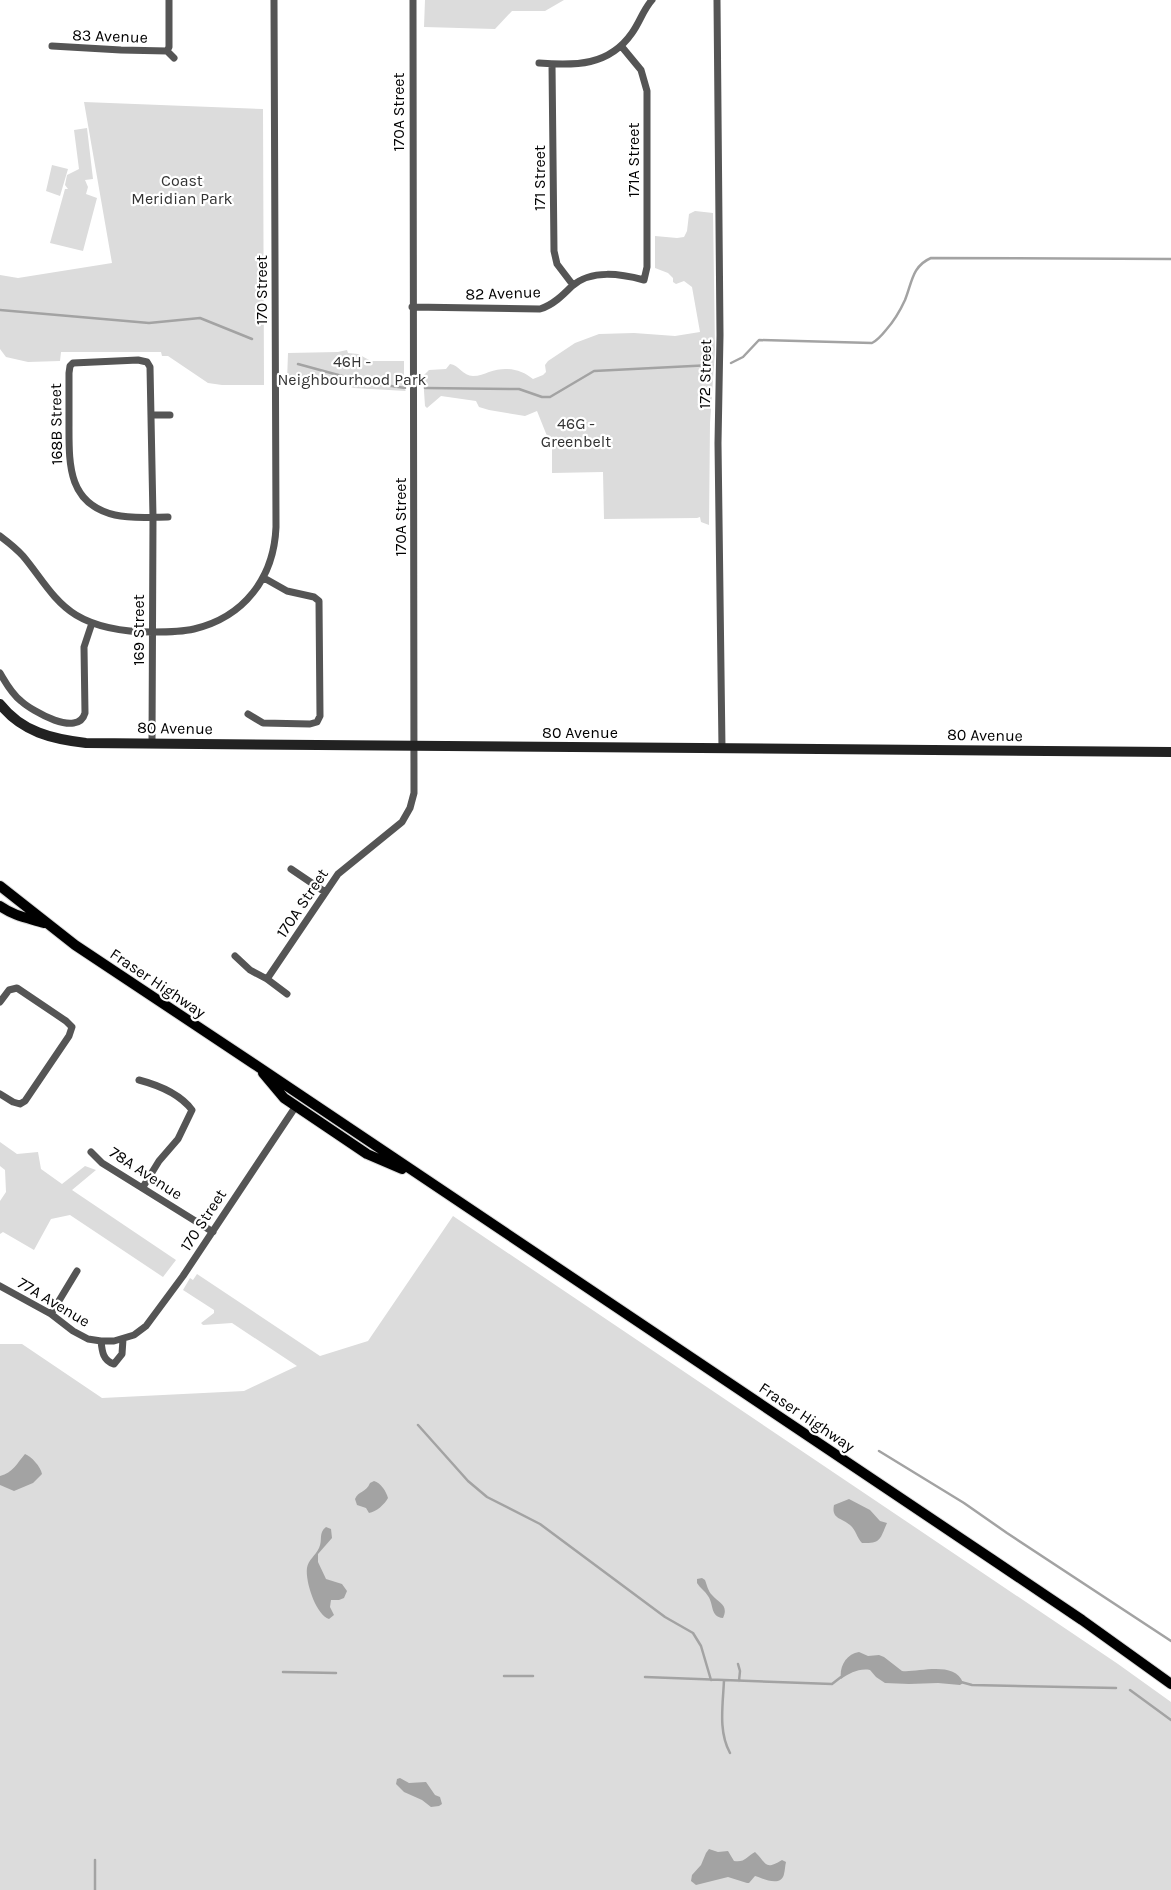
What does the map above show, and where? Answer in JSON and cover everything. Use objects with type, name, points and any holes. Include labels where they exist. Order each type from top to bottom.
[{"type":"main road","name":"80 Avenue","points":[[0,704],[20,723],[40,734],[86,743],[152,742],[1171,752]]},
{"type":"main road","name":"Fraser Highway","points":[[0,886],[75,945],[137,988],[254,1064],[1050,1598],[1171,1684]]},
{"type":"main road","name":"Fraser Highway","points":[[0,906],[22,918],[48,924]]},
{"type":"main road","name":"Fraser Highway","points":[[254,1064],[284,1098],[328,1128],[367,1154],[423,1178]]},
{"type":"main road","points":[[328,1128],[359,1141],[366,1139]]},
{"type":"street","points":[[169,0],[168,50],[174,58]]},
{"type":"street","name":"170 Street","points":[[0,536],[22,555],[64,606],[92,623],[114,630],[152,632],[187,630],[213,623],[235,610],[256,590],[264,578],[273,552],[276,527],[274,0]]},
{"type":"street","name":"170A Street","points":[[267,979],[340,872],[393,830],[408,813],[414,793],[413,0]]},
{"type":"street","points":[[539,63],[591,62],[622,47],[634,30],[644,9],[652,0]]},
{"type":"street","name":"172 Street","points":[[718,0],[720,325],[718,444],[722,748]]},
{"type":"street","name":"83 Avenue","points":[[52,46],[121,50],[168,50]]},
{"type":"street","name":"171A Street","points":[[622,47],[634,59],[641,70],[647,91],[647,267],[644,280]]},
{"type":"street","name":"171 Street","points":[[552,64],[554,251],[557,264],[573,285]]},
{"type":"street","name":"82 Avenue","points":[[412,307],[540,308],[552,303],[582,279],[596,275],[627,276],[644,280]]},
{"type":"street","name":"169 Street","points":[[72,364],[80,361],[138,360],[148,364],[151,372],[153,517],[152,742]]},
{"type":"street","name":"168B Street","points":[[72,364],[68,373],[69,458],[71,472],[76,485],[87,500],[103,511],[122,516],[153,517]]},
{"type":"street","points":[[152,415],[170,415]]},
{"type":"street","points":[[153,517],[168,517]]},
{"type":"street","points":[[248,714],[263,723],[310,724],[318,721],[320,709],[319,601],[314,597],[287,591],[264,578]]},
{"type":"street","points":[[0,673],[10,691],[30,708],[52,720],[66,723],[79,722],[83,718],[84,713],[84,647],[92,623]]},
{"type":"street","points":[[291,869],[326,892]]},
{"type":"street","points":[[235,956],[250,970],[267,979],[287,994]]},
{"type":"street","points":[[0,1002],[7,992],[12,988],[17,988],[66,1021],[72,1028],[69,1036],[28,1096],[20,1104],[0,1094]]},
{"type":"street","points":[[139,1080],[154,1084],[168,1091],[186,1102],[192,1110],[180,1136],[159,1161],[143,1187]]},
{"type":"street","name":"170 Street","points":[[123,1339],[134,1335],[146,1326],[213,1232],[296,1106]]},
{"type":"street","name":"78A Avenue","points":[[91,1152],[102,1163],[213,1232]]},
{"type":"street","points":[[51,1314],[77,1271]]},
{"type":"street","name":"77A Avenue","points":[[0,1286],[51,1314],[80,1335],[101,1341],[123,1339]]},
{"type":"street","points":[[101,1341],[104,1358],[114,1364],[122,1354],[123,1339]]},
{"type":"green space","points":[[425,0],[564,0],[545,11],[512,11],[495,29],[424,27]]},
{"type":"green space","name":"Coast Meridian Park","points":[[84,102],[263,109],[264,385],[208,383],[168,356],[162,356],[161,352],[61,352],[60,361],[28,362],[6,357],[0,349],[0,275],[18,278],[112,263]]},
{"type":"green space","points":[[87,128],[93,179],[85,180],[88,187],[86,194],[97,198],[83,251],[50,243],[65,189],[68,189],[65,185],[67,175],[79,169],[74,130]]},
{"type":"green space","points":[[52,165],[68,169],[60,196],[46,191]]},
{"type":"green space","name":"46G - Greenbelt","points":[[695,211],[713,213],[715,350],[710,423],[709,525],[701,522],[700,517],[604,519],[603,472],[552,473],[552,437],[547,436],[537,411],[525,416],[479,407],[476,401],[441,396],[427,408],[425,406],[423,376],[429,370],[446,369],[450,364],[470,376],[477,376],[501,369],[513,369],[533,379],[546,372],[545,365],[548,361],[575,343],[599,334],[634,333],[675,336],[700,332],[692,287],[684,281],[676,284],[668,273],[655,268],[655,236],[684,237],[687,231],[689,214]]},
{"type":"green space","name":"46H - Neighbourhood Park","points":[[347,350],[348,353],[358,354],[371,361],[404,361],[404,389],[406,391],[354,388],[330,381],[287,381],[288,353],[338,352]]},
{"type":"green space","points":[[0,1142],[17,1154],[38,1152],[41,1169],[62,1184],[85,1166],[96,1170],[72,1190],[176,1260],[163,1277],[70,1215],[51,1219],[34,1250],[3,1232],[0,1234],[0,1201],[6,1192],[5,1170],[0,1166]]},
{"type":"green space","points":[[453,1216],[1118,1664],[1171,1702],[1171,1890],[0,1890],[0,1344],[22,1344],[102,1398],[244,1391],[297,1366],[232,1323],[203,1325],[201,1323],[214,1313],[214,1310],[183,1290],[190,1278],[193,1280],[197,1274],[320,1356],[368,1341]]},
{"type":"shaded area","points":[[25,1454],[35,1462],[42,1474],[33,1483],[14,1491],[0,1485],[0,1476],[12,1470]]},
{"type":"shaded area","points":[[374,1481],[383,1488],[388,1498],[380,1507],[369,1513],[366,1508],[357,1505],[355,1499]]},
{"type":"shaded area","points":[[849,1499],[870,1510],[880,1521],[887,1523],[881,1537],[873,1543],[862,1543],[852,1527],[834,1513],[834,1505]]},
{"type":"shaded area","points":[[326,1527],[331,1529],[332,1538],[318,1554],[318,1562],[326,1579],[342,1584],[347,1591],[344,1598],[331,1600],[330,1607],[334,1615],[329,1619],[320,1611],[312,1597],[307,1574],[310,1560],[319,1548],[321,1534]]},
{"type":"shaded area","points":[[702,1578],[705,1580],[711,1593],[724,1607],[725,1614],[723,1618],[714,1613],[710,1599],[697,1583],[697,1579]]},
{"type":"shaded area","points":[[859,1652],[868,1656],[879,1655],[884,1657],[902,1671],[935,1669],[952,1672],[959,1676],[963,1683],[960,1685],[885,1683],[870,1670],[855,1672],[841,1679],[841,1670],[844,1662],[850,1655]]},
{"type":"shaded area","points":[[400,1778],[409,1783],[426,1782],[435,1795],[440,1797],[442,1804],[431,1807],[422,1800],[404,1792],[396,1784],[397,1779]]},
{"type":"shaded area","points":[[709,1849],[718,1852],[728,1851],[734,1861],[743,1860],[755,1852],[769,1865],[782,1860],[786,1862],[784,1874],[779,1881],[766,1880],[755,1876],[747,1883],[728,1877],[696,1885],[691,1881],[692,1875],[701,1865]]},
{"type":"waterway","points":[[731,363],[743,357],[759,340],[872,343],[881,336],[897,316],[916,270],[931,258],[1171,259]]},
{"type":"waterway","points":[[0,310],[149,323],[200,318],[252,339]]},
{"type":"waterway","points":[[298,364],[364,382],[405,388]]},
{"type":"waterway","points":[[425,388],[519,389],[542,397],[550,397],[594,371],[712,365]]},
{"type":"waterway","points":[[418,1425],[468,1481],[487,1497],[540,1524],[665,1617],[693,1633],[701,1646],[711,1680]]},
{"type":"waterway","points":[[879,1451],[964,1503],[1171,1641]]},
{"type":"waterway","points":[[738,1664],[740,1671],[739,1681]]},
{"type":"waterway","points":[[283,1672],[336,1673]]},
{"type":"waterway","points":[[504,1676],[533,1676]]},
{"type":"waterway","points":[[645,1677],[832,1684],[841,1677]]},
{"type":"waterway","points":[[724,1680],[723,1727],[726,1745],[730,1753]]},
{"type":"waterway","points":[[961,1682],[972,1685],[1116,1688]]},
{"type":"waterway","points":[[1130,1690],[1171,1720]]},
{"type":"waterway","points":[[95,1860],[95,1890]]}]
